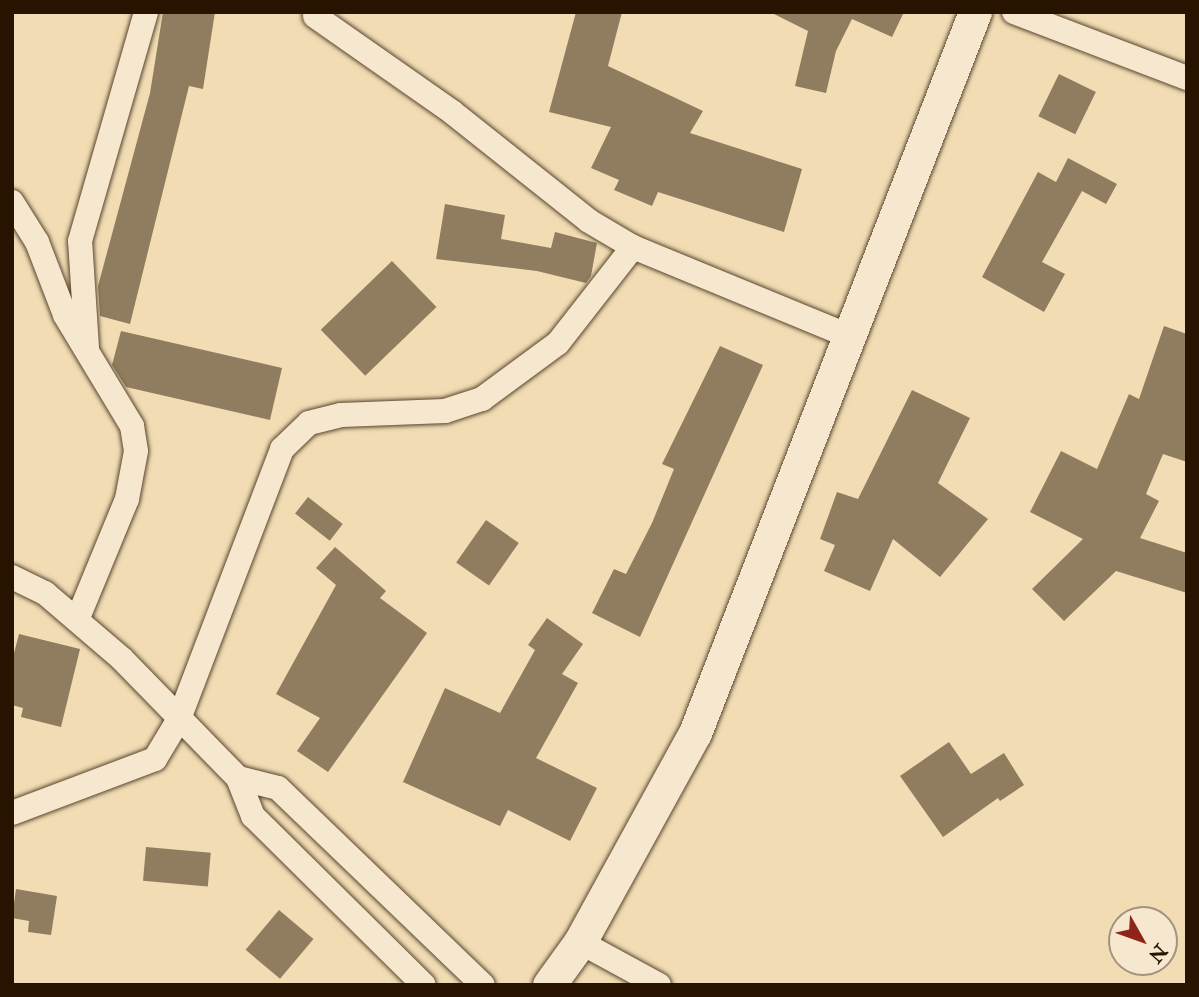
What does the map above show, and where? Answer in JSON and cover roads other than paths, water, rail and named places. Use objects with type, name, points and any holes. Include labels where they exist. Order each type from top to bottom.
[{"type":"main road","points":[[549,985],[580,942],[695,733],[846,335],[975,12]]},
{"type":"street","points":[[87,348],[80,241],[146,12]]},
{"type":"street","points":[[1014,12],[1187,78]]},
{"type":"street","points":[[315,16],[452,112],[589,221],[633,247],[846,335]]},
{"type":"street","points":[[12,202],[37,242],[65,315],[125,411],[136,451],[127,499],[78,618]]},
{"type":"street","points":[[12,813],[155,759],[179,719],[282,449],[298,431],[341,415],[445,411],[482,399],[558,343],[633,247]]},
{"type":"street","points":[[12,577],[45,593],[78,618],[238,778],[253,816],[424,985]]},
{"type":"street","points":[[238,778],[278,788],[483,985]]},
{"type":"street","points":[[580,942],[659,985]]}]
